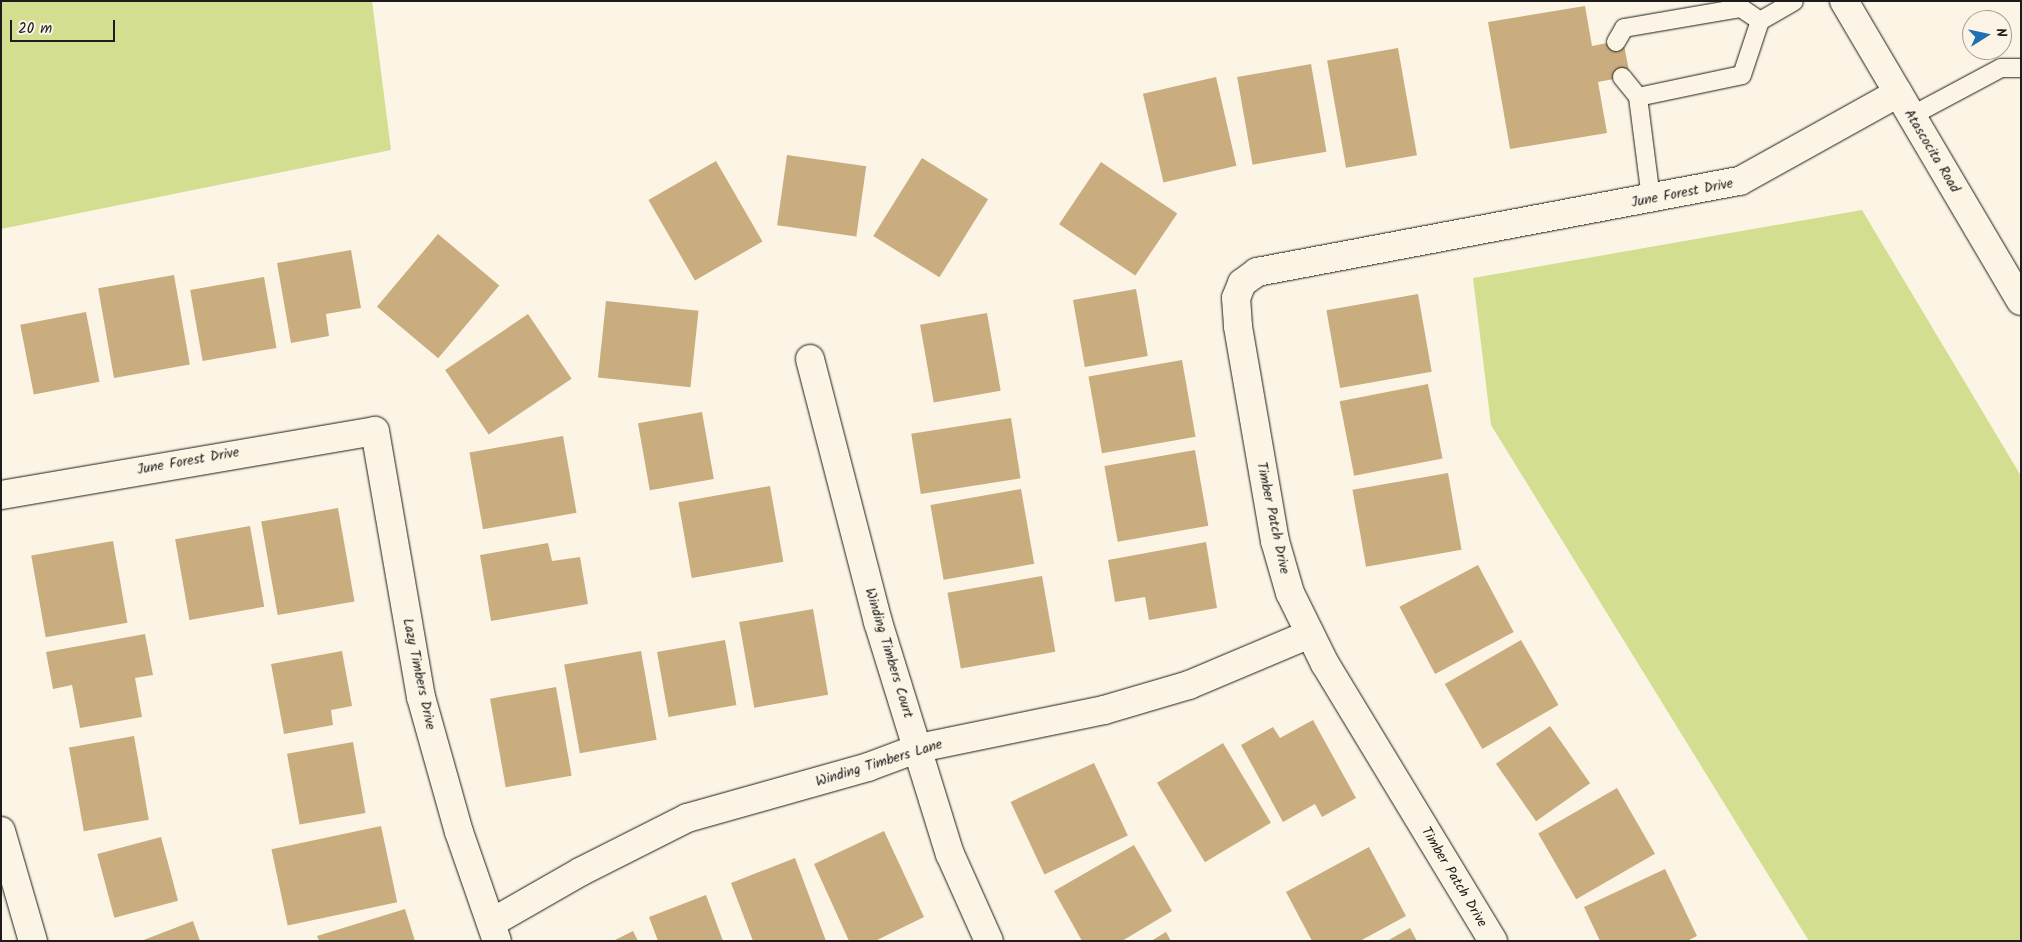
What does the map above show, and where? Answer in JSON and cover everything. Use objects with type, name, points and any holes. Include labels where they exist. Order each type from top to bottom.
[{"type":"street","name":"Atascocita Road","points":[[1844,1],[2021,301]]},
{"type":"street","name":"June Forest Drive","points":[[1476,234],[1740,181],[1898,93]]},
{"type":"street","name":"Timber Patch Drive","points":[[1476,234],[1257,272],[1242,283],[1236,298],[1276,541],[1290,593],[1310,634],[1493,941]]},
{"type":"street","name":"Winding Timbers Court","points":[[810,359],[878,622],[919,748],[950,854],[989,941]]},
{"type":"street","name":"June Forest Drive","points":[[1,495],[375,431]]},
{"type":"street","name":"Lazy Timbers Drive","points":[[375,431],[421,697],[458,832],[494,932]]},
{"type":"street","name":"Winding Timbers Lane","points":[[494,932],[580,872],[687,818],[868,767],[919,748],[1142,699],[1189,685],[1310,634]]},
{"type":"street","points":[[1,831],[33,941]]},
{"type":"lane","points":[[1638,97],[1742,75],[1760,21],[1794,1]]},
{"type":"lane","points":[[1616,42],[1624,28],[1741,8],[1760,21]]},
{"type":"lane","points":[[1911,116],[2001,68],[2021,68]]},
{"type":"lane","points":[[1622,77],[1638,97],[1651,199]]},
{"type":"green space","points":[[1,1],[372,1],[391,150],[1,229]]},
{"type":"green space","points":[[1862,210],[2021,476],[2021,941],[1809,941],[1491,425],[1473,278]]},
{"type":"building","points":[[1585,6],[1592,46],[1623,40],[1630,76],[1598,82],[1607,133],[1510,149],[1488,22]]},
{"type":"building","points":[[1398,48],[1417,155],[1346,168],[1327,61]]},
{"type":"building","points":[[1311,64],[1326,152],[1253,165],[1237,77]]},
{"type":"building","points":[[1216,77],[1236,166],[1163,183],[1143,94]]},
{"type":"building","points":[[787,155],[866,166],[856,236],[777,225]]},
{"type":"building","points":[[922,158],[988,199],[939,277],[873,236]]},
{"type":"building","points":[[716,161],[762,242],[695,281],[648,200]]},
{"type":"building","points":[[1101,162],[1177,213],[1135,276],[1059,224]]},
{"type":"building","points":[[438,234],[499,285],[438,358],[377,307]]},
{"type":"building","points":[[351,250],[361,308],[326,314],[329,336],[291,343],[277,263]]},
{"type":"building","points":[[174,275],[190,365],[114,378],[98,288]]},
{"type":"building","points":[[264,277],[277,348],[203,361],[190,290]]},
{"type":"building","points":[[1136,289],[1148,356],[1085,367],[1073,300]]},
{"type":"building","points":[[1418,294],[1432,372],[1340,388],[1326,310]]},
{"type":"building","points":[[606,301],[698,311],[690,387],[598,378]]},
{"type":"building","points":[[86,312],[100,382],[34,394],[20,325]]},
{"type":"building","points":[[987,313],[1001,391],[934,403],[920,325]]},
{"type":"building","points":[[528,314],[572,379],[489,435],[445,370]]},
{"type":"building","points":[[1182,360],[1196,437],[1102,453],[1088,376]]},
{"type":"building","points":[[1428,384],[1443,459],[1354,476],[1340,401]]},
{"type":"building","points":[[702,412],[714,479],[650,490],[638,423]]},
{"type":"building","points":[[1011,418],[1021,478],[921,494],[911,434]]},
{"type":"building","points":[[563,436],[577,513],[483,529],[469,452]]},
{"type":"building","points":[[1195,450],[1208,526],[1118,542],[1104,466]]},
{"type":"building","points":[[1448,473],[1462,550],[1366,567],[1352,490]]},
{"type":"building","points":[[770,486],[783,562],[692,578],[678,502]]},
{"type":"building","points":[[1021,489],[1034,564],[944,580],[930,505]]},
{"type":"building","points":[[338,508],[354,602],[278,615],[261,522]]},
{"type":"building","points":[[250,526],[264,607],[189,620],[175,539]]},
{"type":"building","points":[[113,541],[127,623],[46,637],[31,555]]},
{"type":"building","points":[[1206,542],[1217,608],[1149,620],[1145,597],[1115,602],[1108,560]]},
{"type":"building","points":[[548,543],[552,561],[580,557],[588,604],[491,621],[480,555]]},
{"type":"building","points":[[1478,565],[1514,632],[1435,674],[1399,607]]},
{"type":"building","points":[[1042,576],[1055,652],[961,669],[947,593]]},
{"type":"building","points":[[813,609],[828,695],[754,708],[739,622]]},
{"type":"building","points":[[145,634],[153,675],[135,678],[142,717],[80,728],[72,685],[53,689],[46,652]]},
{"type":"building","points":[[725,640],[736,705],[669,717],[657,652]]},
{"type":"building","points":[[1521,640],[1558,705],[1482,749],[1445,684]]},
{"type":"building","points":[[342,651],[352,706],[331,710],[333,725],[284,734],[271,664]]},
{"type":"building","points":[[641,651],[657,740],[580,753],[564,665]]},
{"type":"building","points":[[556,687],[572,776],[506,787],[490,699]]},
{"type":"building","points":[[1313,720],[1356,798],[1322,817],[1315,804],[1283,822],[1241,745],[1273,727],[1280,738]]},
{"type":"building","points":[[1550,726],[1590,783],[1536,821],[1496,764]]},
{"type":"building","points":[[134,736],[149,820],[84,831],[69,747]]},
{"type":"building","points":[[353,742],[366,813],[300,825],[287,754]]},
{"type":"building","points":[[1223,743],[1271,823],[1205,862],[1157,783]]},
{"type":"building","points":[[1094,763],[1128,836],[1044,874],[1011,802]]},
{"type":"building","points":[[1617,788],[1655,854],[1576,899],[1538,833]]},
{"type":"building","points":[[381,826],[397,902],[288,926],[271,849]]},
{"type":"building","points":[[884,831],[924,917],[875,941],[849,941],[814,864]]},
{"type":"building","points":[[161,837],[178,901],[114,918],[97,854]]},
{"type":"building","points":[[1134,845],[1172,911],[1122,941],[1082,941],[1054,891]]},
{"type":"building","points":[[1369,847],[1406,916],[1360,941],[1312,941],[1286,892]]},
{"type":"building","points":[[795,858],[826,941],[753,941],[731,883]]},
{"type":"building","points":[[1665,869],[1697,936],[1687,941],[1600,941],[1584,907]]},
{"type":"building","points":[[706,895],[723,941],[658,941],[649,917]]},
{"type":"building","points":[[405,909],[415,941],[319,941],[317,936]]},
{"type":"building","points":[[193,921],[200,941],[141,941]]},
{"type":"building","points":[[1410,928],[1417,941],[1387,941]]},
{"type":"building","points":[[633,931],[638,941],[613,941]]},
{"type":"building","points":[[1166,932],[1171,941],[1151,941]]}]
